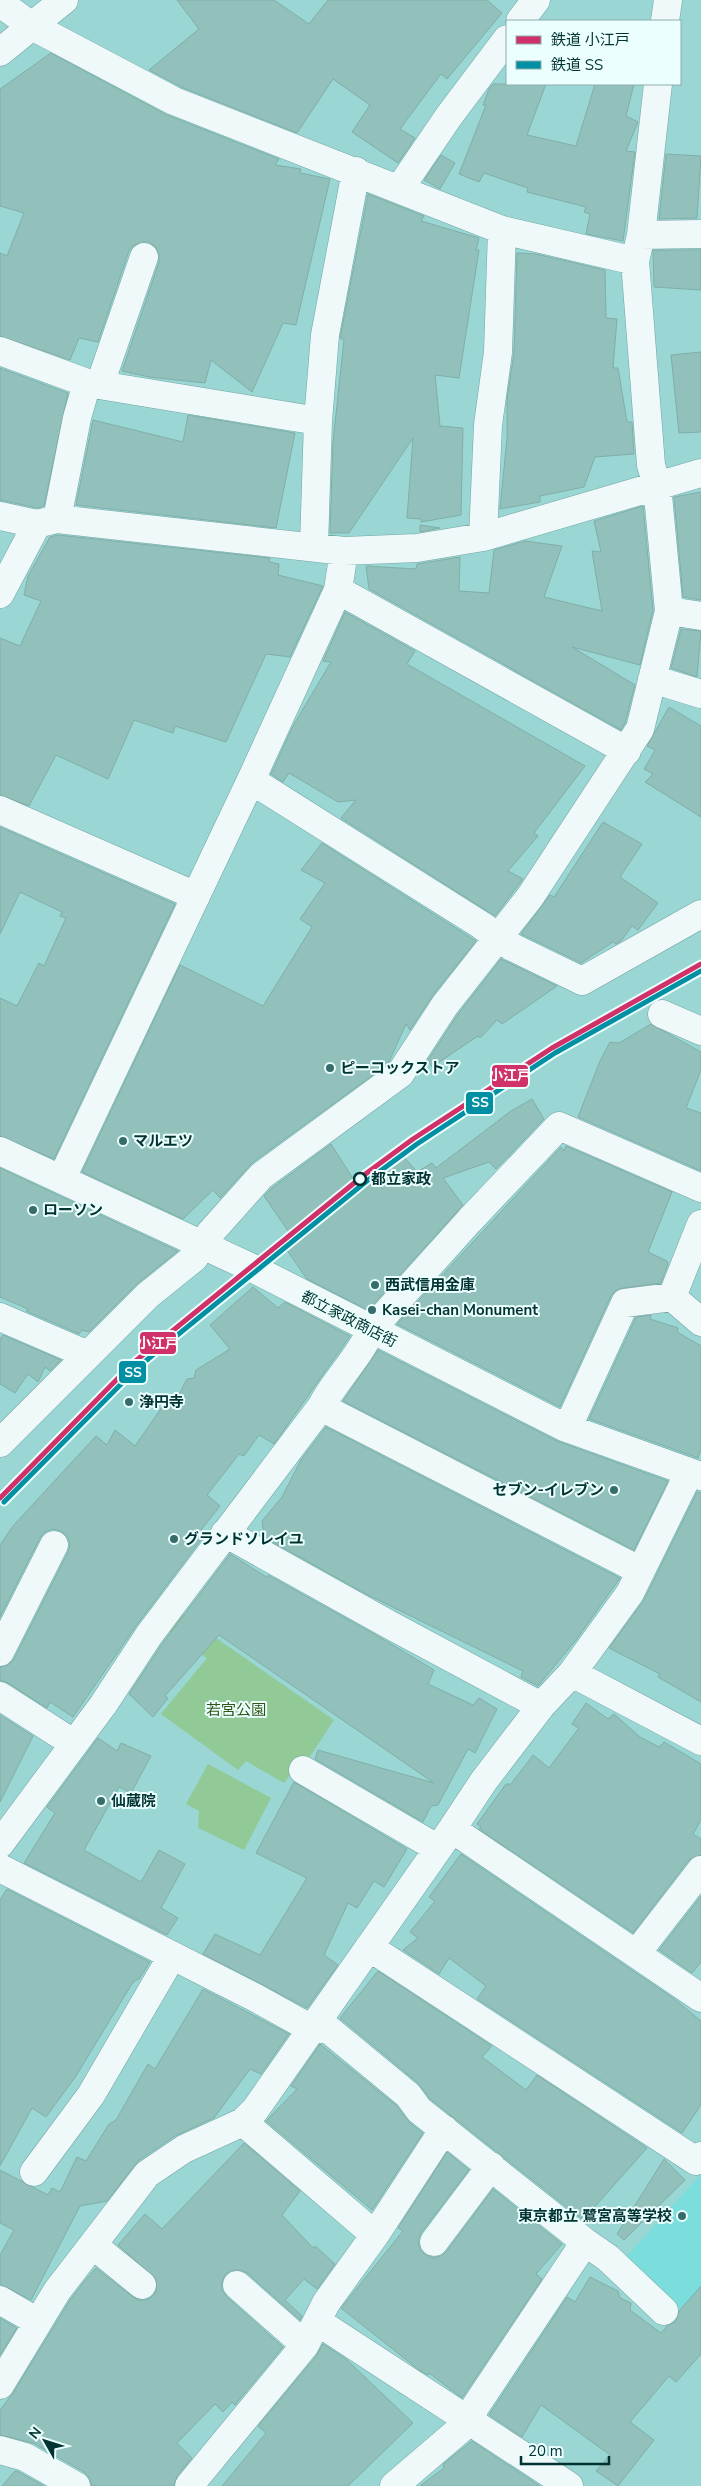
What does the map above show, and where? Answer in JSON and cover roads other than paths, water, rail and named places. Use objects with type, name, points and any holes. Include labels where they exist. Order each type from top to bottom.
[{"type":"street","points":[[0,52],[64,0]]},
{"type":"street","points":[[521,20],[536,0]]},
{"type":"street","points":[[665,20],[668,0]]},
{"type":"street","points":[[0,4],[32,26],[174,101],[400,188],[502,230],[635,261]]},
{"type":"street","points":[[400,188],[449,116],[506,40]]},
{"type":"street","points":[[0,1443],[148,1296],[194,1258],[211,1232],[261,1176],[400,1074],[445,1005],[530,897],[640,729],[669,611],[656,485],[651,465],[635,261],[642,235],[658,85]]},
{"type":"street","points":[[314,546],[318,421],[325,335],[356,171]]},
{"type":"street","points":[[483,537],[488,425],[498,352],[502,230]]},
{"type":"street","points":[[642,235],[701,234]]},
{"type":"street","points":[[0,594],[47,521],[77,418],[94,384],[144,257]]},
{"type":"street","points":[[0,350],[94,384],[318,421]]},
{"type":"street","points":[[0,516],[344,550],[416,548],[483,537],[701,473]]},
{"type":"street","points":[[62,1178],[251,780],[338,590],[344,550]]},
{"type":"street","points":[[338,590],[626,751]]},
{"type":"street","points":[[669,611],[701,616]]},
{"type":"street","points":[[652,679],[701,694]]},
{"type":"street","points":[[251,780],[512,947],[582,981],[701,914]]},
{"type":"street","points":[[0,810],[196,896]]},
{"type":"street","points":[[662,1014],[701,1031]]},
{"type":"street","points":[[0,1844],[225,1533],[321,1407],[328,1394],[366,1342],[371,1330],[469,1221],[559,1126],[701,1188]]},
{"type":"street","name":"都立家政商店街","points":[[0,1152],[62,1178],[250,1267],[564,1427],[698,1474]]},
{"type":"street","points":[[672,1297],[701,1224]]},
{"type":"street","points":[[564,1427],[573,1416],[625,1303],[672,1297],[701,1322]]},
{"type":"street","points":[[0,1316],[88,1355]]},
{"type":"street","points":[[321,1407],[641,1571]]},
{"type":"street","points":[[0,2385],[57,2291],[147,2174],[184,2149],[243,2122],[255,2110],[310,2028],[325,2012],[483,1782],[541,1706],[572,1673],[630,1593],[698,1474]]},
{"type":"street","points":[[225,1533],[541,1706]]},
{"type":"street","points":[[0,1652],[54,1545]]},
{"type":"street","points":[[572,1673],[701,1741]]},
{"type":"street","points":[[0,1696],[73,1743]]},
{"type":"street","points":[[303,1770],[445,1839],[636,1954],[701,1998]]},
{"type":"street","points":[[0,1868],[310,2028],[328,2029],[408,2095],[419,2110],[608,2258],[664,2311]]},
{"type":"street","points":[[636,1954],[701,1870]]},
{"type":"street","points":[[369,1947],[696,2161],[701,2156]]},
{"type":"street","points":[[34,2172],[91,2095],[172,1956]]},
{"type":"street","points":[[243,2122],[375,2235]]},
{"type":"street","points":[[189,2486],[311,2334],[326,2303],[375,2235],[444,2129]]},
{"type":"street","points":[[434,2242],[491,2166]]},
{"type":"street","points":[[398,2485],[470,2421],[476,2407],[586,2242]]},
{"type":"street","points":[[93,2244],[142,2285]]},
{"type":"street","points":[[237,2285],[311,2334],[470,2421],[569,2486]]},
{"type":"street","points":[[0,2300],[38,2322]]},
{"type":"street","points":[[0,2450],[25,2457],[76,2486]]},
{"type":"rail line","name":"小江戸","points":[[0,1498],[133,1363],[364,1175],[413,1139],[552,1048],[701,964]]},
{"type":"rail line","name":"SS","points":[[4,1502],[137,1368],[368,1180],[417,1144],[555,1053],[701,971]]},
{"type":"place","name":"ピーコックストア","points":[[330,1068]]},
{"type":"place","name":"マルエツ","points":[[123,1141]]},
{"type":"place","name":"都立家政","points":[[360,1179]]},
{"type":"place","name":"ローソン","points":[[33,1210]]},
{"type":"place","name":"西武信用金庫","points":[[375,1285]]},
{"type":"place","name":"Kasei-chan Monument","points":[[372,1310]]},
{"type":"place","name":"浄円寺","points":[[129,1402]]},
{"type":"place","name":"セブン-イレブン","points":[[614,1490]]},
{"type":"place","name":"グランドソレイユ","points":[[174,1539]]},
{"type":"place","name":"仙蔵院","points":[[101,1801]]},
{"type":"place","name":"東京都立 鷺宮高等学校","points":[[682,2216]]},
{"type":"park label","name":"若宮公園","points":[[236,1710]]}]
